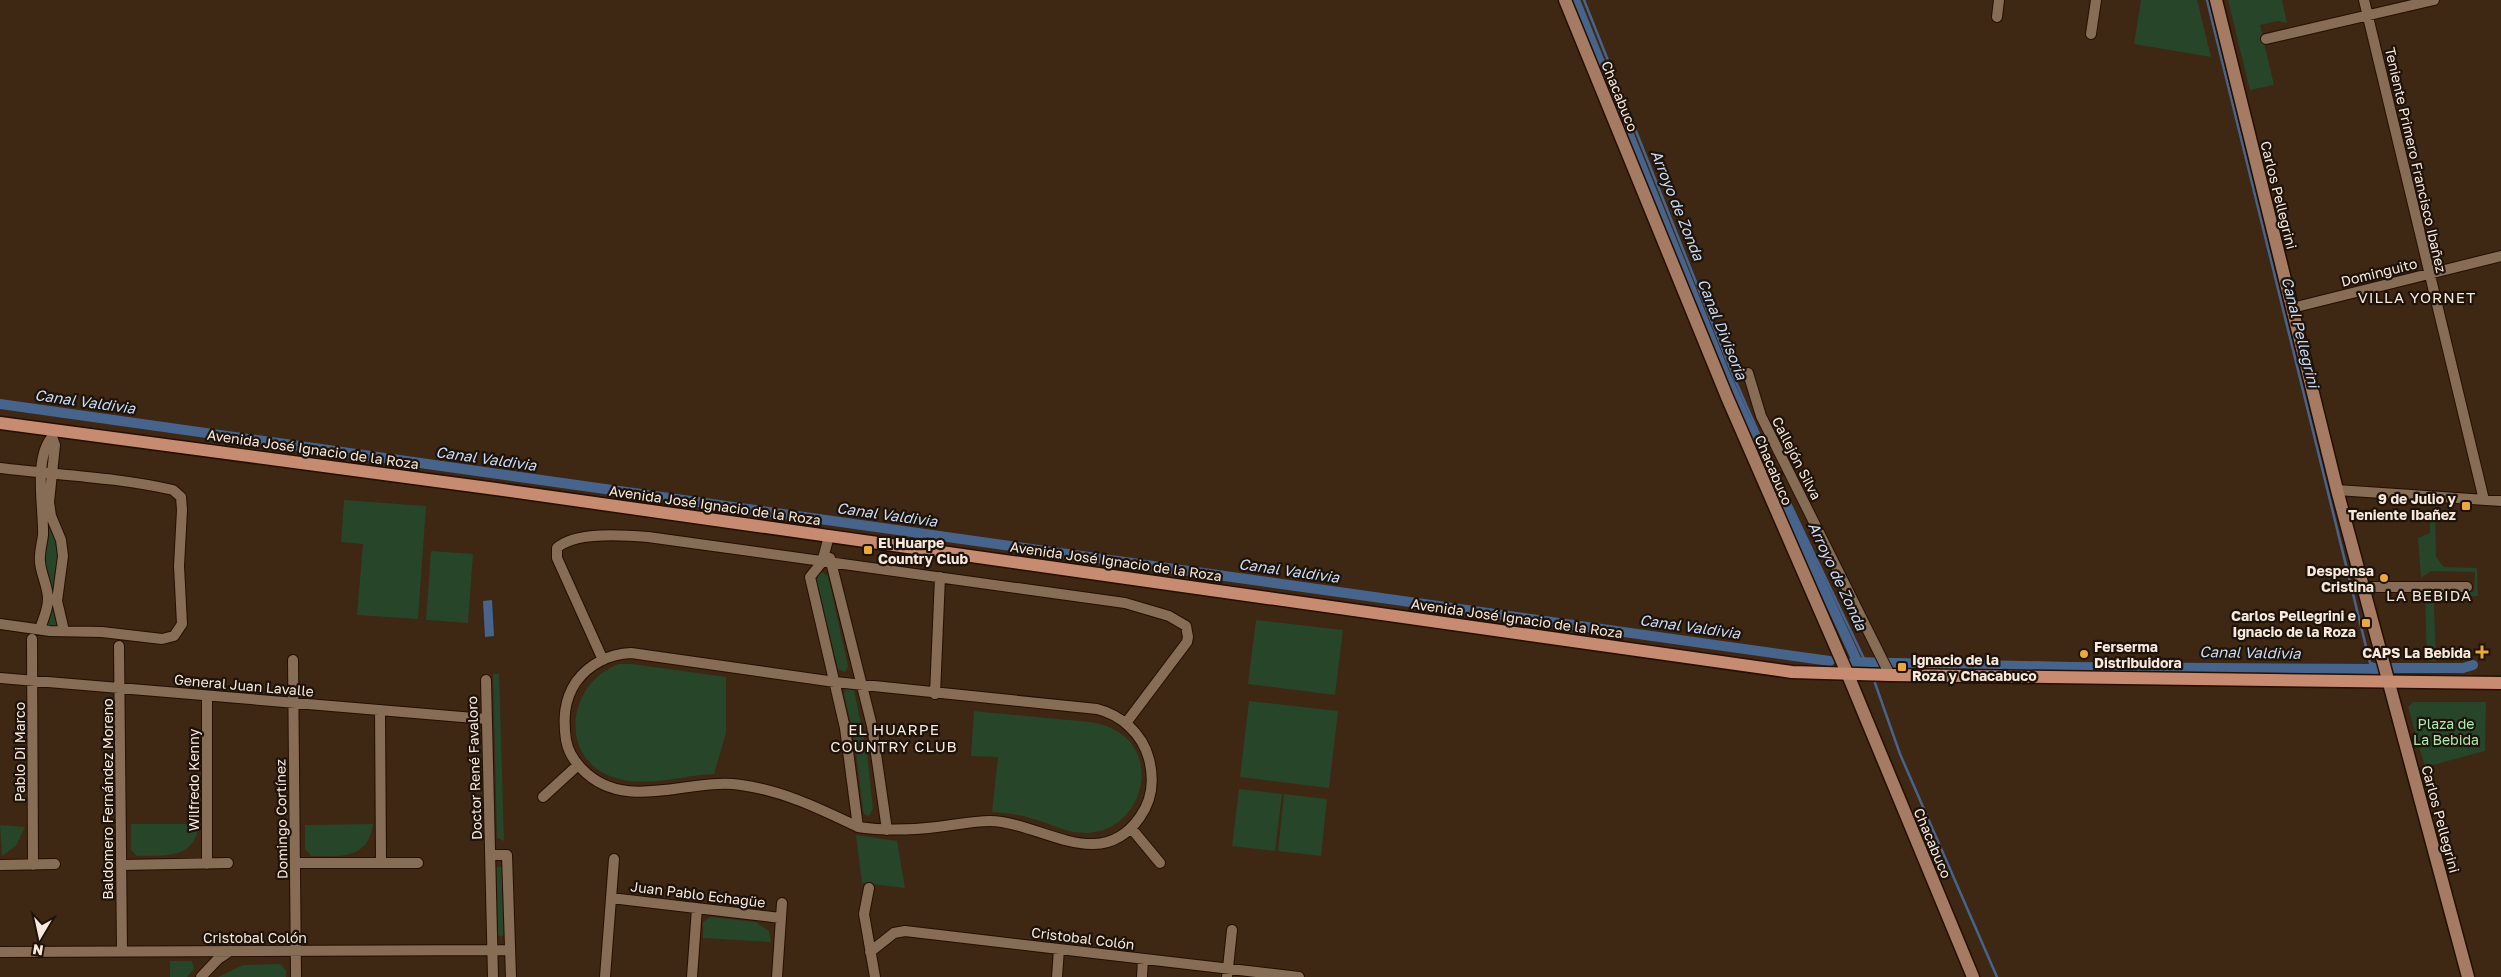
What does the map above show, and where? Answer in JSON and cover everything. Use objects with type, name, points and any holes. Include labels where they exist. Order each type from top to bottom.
[{"type":"main road","name":"Avenida José Ignacio de la Roza","points":[[0,423],[52,434],[1770,669],[1848,675],[1887,667],[2388,682],[2501,683]]},
{"type":"street","name":"Chacabuco","points":[[1565,0],[1731,407],[1848,675],[1973,977]]},
{"type":"street","points":[[1997,17],[1999,0]]},
{"type":"street","points":[[2091,34],[2096,0]]},
{"type":"street","name":"Carlos Pellegrini","points":[[2216,0],[2362,587],[2468,977]]},
{"type":"street","name":"Teniente Primero Francisco Ibañez","points":[[2364,0],[2484,500]]},
{"type":"street","points":[[2266,39],[2434,0]]},
{"type":"street","name":"Dominguito","points":[[2292,308],[2501,256]]},
{"type":"street","name":"Callejón Silva","points":[[1748,373],[1761,416],[1887,667]]},
{"type":"street","points":[[52,434],[46,445],[47,474],[51,516],[61,540],[63,556],[57,601],[64,631]]},
{"type":"street","points":[[0,468],[173,490],[181,497],[182,510],[179,566],[182,624],[174,636],[162,639],[126,634],[64,631],[0,624]]},
{"type":"street","points":[[40,629],[46,614],[48,598],[40,558],[43,534],[40,499],[47,474]]},
{"type":"street","points":[[2337,490],[2501,502]]},
{"type":"street","points":[[602,660],[557,558],[557,548],[566,542],[612,534],[631,536],[1125,603],[1158,612],[1180,621],[1186,626],[1188,632],[1186,642],[1126,723]]},
{"type":"street","points":[[828,541],[826,562],[872,726],[887,830]]},
{"type":"street","points":[[826,562],[810,577],[848,747],[858,827]]},
{"type":"street","points":[[935,694],[940,577]]},
{"type":"street","points":[[2362,587],[2467,587]]},
{"type":"street","name":"Pablo Di Marco","points":[[32,639],[34,865]]},
{"type":"street","name":"Baldomero Fernández Moreno","points":[[119,646],[122,952]]},
{"type":"street","points":[[620,654],[641,654],[835,682],[935,694],[1097,709],[1110,712],[1126,723],[1142,743],[1152,773],[1149,800],[1131,828],[1107,842],[1086,844],[1065,841],[1021,825],[1005,822],[979,821],[887,830],[858,827],[809,803],[773,791],[728,783],[634,792],[607,787],[596,781],[578,765],[567,744],[564,724],[566,701],[580,676],[602,660],[620,654]]},
{"type":"street","name":"Domingo Cortínez","points":[[293,660],[296,977]]},
{"type":"street","name":"General Juan Lavalle","points":[[0,678],[486,719]]},
{"type":"street","name":"Doctor René Favaloro","points":[[486,680],[493,977]]},
{"type":"street","name":"Wilfredo Kenny","points":[[207,696],[208,864]]},
{"type":"street","points":[[380,710],[381,863]]},
{"type":"street","points":[[542,797],[578,765]]},
{"type":"street","points":[[1131,828],[1160,863]]},
{"type":"street","name":"Doctor René Favaloro","points":[[491,855],[508,855],[511,977]]},
{"type":"street","points":[[605,977],[614,859]]},
{"type":"street","points":[[295,863],[418,862]]},
{"type":"street","points":[[121,865],[228,863]]},
{"type":"street","points":[[0,865],[55,864]]},
{"type":"street","points":[[869,888],[864,914],[875,977]]},
{"type":"street","name":"Juan Pablo Echagüe","points":[[611,898],[781,918]]},
{"type":"street","points":[[777,977],[782,903]]},
{"type":"street","points":[[692,977],[697,908]]},
{"type":"street","points":[[1228,973],[1232,930]]},
{"type":"street","name":"Cristobal Colón","points":[[870,952],[894,933],[901,931],[1143,959],[1228,973],[1299,977]]},
{"type":"street","points":[[1057,977],[1059,949]]},
{"type":"street","name":"Cristobal Colón","points":[[0,952],[510,950]]},
{"type":"street","points":[[201,977],[218,959],[230,951]]},
{"type":"street","points":[[1142,977],[1143,959]]},
{"type":"green space","points":[[2141,0],[2197,0],[2211,57],[2134,44]]},
{"type":"green space","points":[[2228,0],[2282,0],[2287,23],[2278,21],[2260,25],[2274,85],[2250,90]]},
{"type":"green space","points":[[47,480],[60,552],[54,596],[54,613],[58,626],[53,629],[46,625]]},
{"type":"green space","points":[[344,500],[426,506],[418,619],[357,615],[363,544],[341,542]]},
{"type":"green space","points":[[2430,510],[2435,511],[2436,557],[2444,567],[2477,568],[2478,596],[2440,596],[2434,605],[2436,661],[2427,661],[2425,592],[2474,592],[2475,572],[2431,571],[2421,578],[2418,538],[2430,533]]},
{"type":"green space","points":[[431,551],[473,554],[468,623],[426,620]]},
{"type":"green space","points":[[820,571],[828,576],[848,666],[845,672],[838,669],[816,578]]},
{"type":"green space","points":[[1256,620],[1343,630],[1335,695],[1248,684]]},
{"type":"green space","points":[[619,664],[632,664],[726,677],[726,733],[714,774],[640,782],[628,781],[616,778],[597,769],[584,756],[577,739],[576,722],[579,704],[588,687],[601,674]]},
{"type":"green space","points":[[493,674],[499,674],[504,841],[497,838]]},
{"type":"green space","points":[[846,688],[854,690],[867,754],[873,808],[869,816],[865,815],[863,811],[855,742],[844,694]]},
{"type":"green space","points":[[1249,701],[1338,711],[1329,788],[1240,777]]},
{"type":"green space","name":"Plaza de La Bebida","points":[[2413,702],[2486,702],[2485,751],[2425,767],[2408,707]]},
{"type":"green space","points":[[974,711],[1086,721],[1113,729],[1129,740],[1138,755],[1142,772],[1140,789],[1133,805],[1122,819],[1107,829],[1088,833],[1066,830],[1021,816],[992,812],[998,757],[971,756]]},
{"type":"green space","points":[[1239,789],[1282,794],[1275,851],[1232,846]]},
{"type":"green space","points":[[1284,794],[1327,799],[1321,856],[1278,851]]},
{"type":"green space","points":[[131,824],[199,824],[196,836],[185,850],[167,855],[137,856],[131,850]]},
{"type":"green space","points":[[373,824],[365,845],[350,854],[341,856],[311,856],[305,849],[305,825]]},
{"type":"green space","points":[[0,825],[25,827],[16,846],[2,856]]},
{"type":"green space","points":[[856,835],[897,841],[905,888],[862,883]]},
{"type":"green space","points":[[500,866],[503,869],[504,935],[501,937],[498,935],[496,868]]},
{"type":"green space","points":[[710,917],[756,922],[769,931],[771,942],[703,938],[703,922]]},
{"type":"green space","points":[[170,961],[192,961],[194,969],[187,977],[170,977]]},
{"type":"green space","points":[[280,964],[286,970],[286,977],[218,977],[243,965]]},
{"type":"water","points":[[492,600],[494,636],[485,637],[483,601]]},
{"type":"waterway","name":"Canal Divisoria","points":[[1575,0],[1725,374],[1858,663]]},
{"type":"waterway","name":"Arroyo de Zonda","points":[[1584,0],[1732,373],[1787,497],[1866,663]]},
{"type":"waterway","name":"Canal Pellegrini","points":[[2207,0],[2370,663],[2377,665]]},
{"type":"waterway","name":"Canal Valdivia","points":[[0,404],[1830,661]]},
{"type":"waterway","name":"Canal Valdivia","points":[[1853,662],[2071,667],[2377,669]]},
{"type":"waterway","name":"Canal Pellegrini","points":[[2391,665],[2473,665]]},
{"type":"waterway","name":"Canal Pellegrini","points":[[2392,668],[2463,668],[2473,665]]},
{"type":"waterway","name":"Arroyo de Zonda","points":[[1875,683],[1900,754],[1997,977]]},
{"type":"place","name":"9 de Julio y Teniente Ibañez","points":[[2466,506]]},
{"type":"place","name":"El Huarpe Country Club","points":[[868,550]]},
{"type":"place","name":"Despensa Cristina","points":[[2384,578]]},
{"type":"place","name":"Carlos Pellegrini e Ignacio de la Roza","points":[[2366,623]]},
{"type":"place","name":"CAPS La Bebida","points":[[2482,652]]},
{"type":"place","name":"Ferserma Distribuidora","points":[[2084,654]]},
{"type":"place","name":"Ignacio de la Roza y Chacabuco","points":[[1902,667]]},
{"type":"district","name":"VILLA YORNET","points":[[2417,297]]},
{"type":"district","name":"LA BEBIDA","points":[[2429,595]]},
{"type":"district","name":"EL HUARPE COUNTRY CLUB","points":[[894,738]]}]
